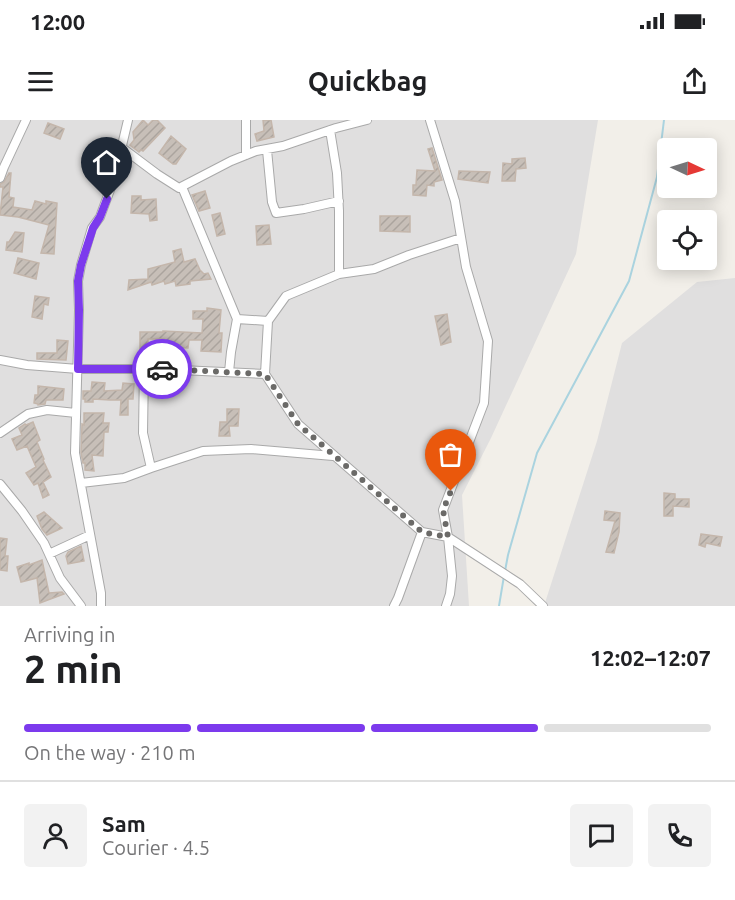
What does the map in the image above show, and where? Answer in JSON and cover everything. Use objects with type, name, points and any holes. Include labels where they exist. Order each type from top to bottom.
[{"type":"street","points":[[0,178],[2,167],[26,120]]},
{"type":"street","points":[[246,120],[246,155]]},
{"type":"street","points":[[324,120],[337,173],[339,274]]},
{"type":"street","points":[[121,147],[179,188],[231,161],[256,151],[283,146],[367,120]]},
{"type":"street","points":[[430,120],[454,201],[466,267],[488,341],[484,404],[443,510],[452,576],[446,606]]},
{"type":"street","points":[[101,606],[101,592],[75,453],[78,281],[93,228],[100,217],[114,180],[124,121]]},
{"type":"street","points":[[267,150],[272,202],[276,213],[339,201]]},
{"type":"street","points":[[182,187],[237,319],[229,372]]},
{"type":"street","points":[[461,238],[374,269],[339,274],[285,296],[268,321],[265,374],[298,424],[422,532],[448,537],[520,584],[543,606]]},
{"type":"street","points":[[237,319],[268,321]]},
{"type":"street","points":[[0,360],[27,365],[78,369],[265,374]]},
{"type":"street","points":[[144,369],[143,433],[151,468]]},
{"type":"street","points":[[0,433],[28,414],[47,410],[76,413]]},
{"type":"street","points":[[81,483],[124,478],[203,451],[251,449],[333,456]]},
{"type":"street","points":[[0,478],[0,484],[44,543],[60,578],[81,606]]},
{"type":"street","points":[[394,606],[422,532]]},
{"type":"street","points":[[49,554],[90,535]]},
{"type":"shaded area","points":[[0,120],[598,120],[576,254],[491,438],[462,495],[469,606],[0,606]]},
{"type":"shaded area","points":[[735,278],[735,606],[544,606],[597,441],[622,343],[697,282]]},
{"type":"building","points":[[143,120],[148,125],[153,120],[157,120],[165,128],[143,151],[139,152],[130,145],[134,140],[133,132]]},
{"type":"building","points":[[263,120],[271,120],[274,137],[257,141],[255,134],[264,131]]},
{"type":"building","points":[[48,123],[64,129],[60,139],[44,133]]},
{"type":"building","points":[[171,136],[186,149],[176,164],[159,153]]},
{"type":"building","points":[[432,148],[442,180],[434,182],[434,186],[427,185],[426,196],[413,195],[417,170],[435,171],[428,149]]},
{"type":"building","points":[[525,158],[526,168],[516,169],[515,181],[502,181],[503,163],[512,164],[512,159]]},
{"type":"building","points":[[459,171],[490,172],[488,183],[458,179]]},
{"type":"building","points":[[11,173],[9,197],[14,198],[13,207],[32,210],[35,201],[46,204],[46,201],[57,203],[54,254],[41,253],[49,225],[0,215],[3,187],[0,187],[0,184],[4,182]]},
{"type":"building","points":[[205,191],[210,208],[199,211],[192,195]]},
{"type":"building","points":[[132,196],[141,196],[141,200],[156,199],[157,220],[150,221],[149,214],[131,213]]},
{"type":"building","points":[[220,213],[225,234],[217,236],[212,215]]},
{"type":"building","points":[[380,216],[410,216],[410,232],[380,231]]},
{"type":"building","points":[[269,225],[271,244],[257,245],[256,226]]},
{"type":"building","points":[[15,232],[24,233],[22,252],[6,250],[7,242]]},
{"type":"building","points":[[181,249],[184,262],[195,259],[200,270],[204,274],[208,273],[211,279],[190,281],[190,284],[176,286],[175,281],[165,284],[164,281],[152,285],[151,282],[128,290],[129,280],[148,279],[148,269],[175,262],[173,251]]},
{"type":"building","points":[[18,258],[39,263],[36,279],[14,273]]},
{"type":"building","points":[[35,296],[49,298],[48,305],[44,304],[42,319],[32,317]]},
{"type":"building","points":[[207,308],[221,310],[219,333],[222,333],[221,352],[201,351],[202,340],[189,340],[188,348],[164,347],[164,339],[148,339],[148,350],[140,350],[140,332],[202,333],[203,319],[193,319],[193,311],[207,311]]},
{"type":"building","points":[[447,314],[451,342],[441,345],[435,316]]},
{"type":"building","points":[[57,340],[68,341],[66,360],[37,359],[37,353],[57,353]]},
{"type":"building","points":[[150,375],[178,376],[177,391],[169,391],[169,380],[150,379]]},
{"type":"building","points":[[92,382],[105,383],[104,391],[122,390],[123,383],[134,384],[133,399],[128,399],[128,415],[120,415],[121,400],[93,399],[93,402],[85,402],[83,391],[91,391]]},
{"type":"building","points":[[38,386],[64,389],[63,400],[46,400],[45,404],[38,405],[34,403],[35,395],[38,395]]},
{"type":"building","points":[[227,409],[239,409],[238,426],[229,426],[230,436],[219,436],[220,422],[227,422]]},
{"type":"building","points":[[84,413],[104,413],[103,423],[109,423],[108,432],[104,432],[103,456],[92,455],[94,471],[85,470],[81,453]]},
{"type":"building","points":[[33,422],[40,440],[37,442],[51,477],[43,482],[49,495],[43,498],[38,483],[34,485],[26,473],[36,467],[27,446],[17,450],[12,439],[22,435],[19,428]]},
{"type":"building","points":[[664,493],[675,494],[675,499],[689,499],[689,507],[673,506],[673,516],[664,516]]},
{"type":"building","points":[[605,511],[620,513],[619,532],[614,553],[606,552],[615,521],[604,520]]},
{"type":"building","points":[[44,512],[62,528],[47,535],[37,516]]},
{"type":"building","points":[[701,534],[722,537],[720,546],[706,543],[705,547],[699,545]]},
{"type":"building","points":[[0,538],[7,539],[5,556],[8,556],[7,571],[0,570]]},
{"type":"building","points":[[81,546],[84,561],[68,564],[66,556],[68,552]]},
{"type":"building","points":[[42,560],[49,593],[62,592],[64,594],[40,603],[37,578],[21,582],[17,567]]},
{"type":"waterway","points":[[505,571],[537,453],[629,281],[657,177],[664,120]]},
{"type":"waterway","points":[[499,606],[504,576]]},
{"type":"way so far","points":[[162,369],[265,374],[298,424],[422,532],[448,537],[443,510],[451,491]]},
{"type":"route","points":[[107,199],[93,228],[78,281],[78,369],[162,369]]}]
